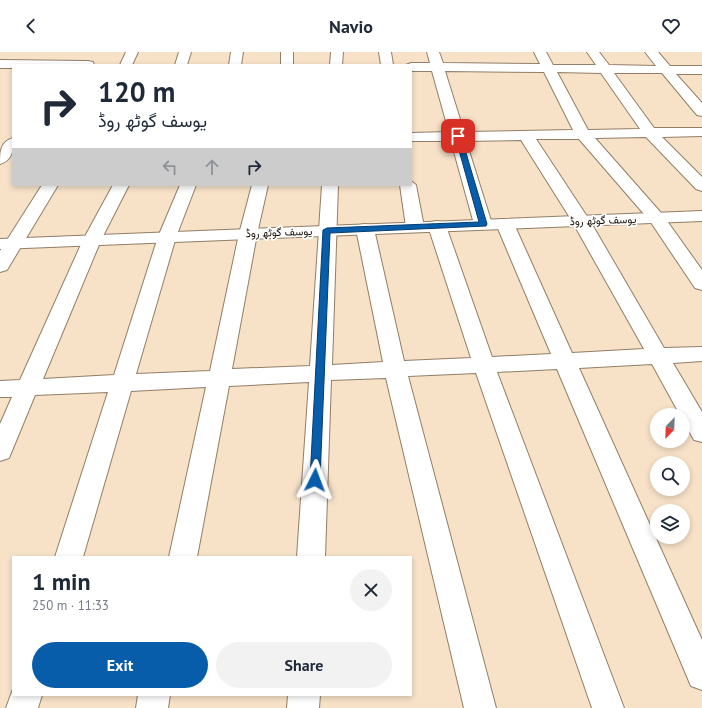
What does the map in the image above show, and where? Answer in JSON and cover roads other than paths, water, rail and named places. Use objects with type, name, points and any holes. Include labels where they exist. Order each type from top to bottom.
[{"type":"street","points":[[17,64],[26,52]]},
{"type":"street","points":[[75,64],[82,52]]},
{"type":"street","points":[[126,64],[132,52]]},
{"type":"street","points":[[181,64],[185,52]]},
{"type":"street","points":[[235,64],[237,52]]},
{"type":"street","points":[[287,52],[287,64]]},
{"type":"street","points":[[336,64],[337,52]]},
{"type":"street","points":[[384,52],[387,64]]},
{"type":"street","points":[[434,52],[458,136],[494,224],[564,361],[702,674]]},
{"type":"street","points":[[540,52],[583,134],[656,218],[702,284]]},
{"type":"street","points":[[593,52],[650,133],[702,186]]},
{"type":"street","points":[[651,52],[702,112]]},
{"type":"street","points":[[412,67],[438,68],[488,63],[549,69],[702,70]]},
{"type":"street","points":[[0,64],[12,65]]},
{"type":"street","points":[[412,137],[702,132]]},
{"type":"street","points":[[526,135],[581,220],[702,433]]},
{"type":"street","points":[[0,159],[11,136]]},
{"type":"street","points":[[0,266],[7,243],[49,186]]},
{"type":"street","points":[[0,451],[92,240],[120,186]]},
{"type":"street","points":[[69,556],[167,237],[188,186]]},
{"type":"street","points":[[183,556],[248,234],[260,186]]},
{"type":"street","points":[[311,556],[330,186]]},
{"type":"street","points":[[408,186],[484,365],[608,708]]},
{"type":"street","name":"یوسف گوٹھ روڈ","points":[[7,243],[702,216]]},
{"type":"street","points":[[365,229],[395,370],[480,708]]},
{"type":"street","points":[[0,389],[702,354]]},
{"type":"street","points":[[22,708],[26,696]]},
{"type":"street","points":[[152,708],[154,696]]},
{"type":"street","points":[[303,708],[304,696]]}]
